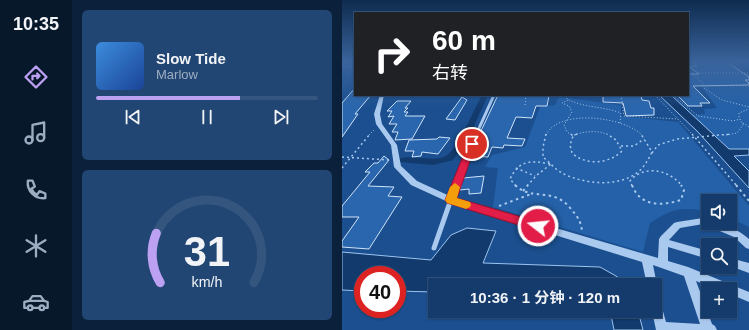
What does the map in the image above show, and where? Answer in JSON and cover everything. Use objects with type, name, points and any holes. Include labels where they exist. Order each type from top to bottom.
[{"type":"street","points":[[382,96],[376,114],[379,124],[394,145],[398,167],[414,183],[451,200],[646,258],[713,282]]},
{"type":"street","points":[[434,248],[477,131],[494,96]]},
{"type":"street","points":[[662,264],[664,239],[677,225],[702,221],[737,234],[749,245]]},
{"type":"street","points":[[664,242],[701,253]]},
{"type":"street","points":[[646,258],[650,278]]},
{"type":"street","points":[[737,264],[749,268]]},
{"type":"street","points":[[688,272],[708,330]]},
{"type":"street","points":[[737,292],[749,297]]},
{"type":"street","points":[[659,318],[661,328],[711,330]]},
{"type":"path","points":[[697,77],[705,86],[749,86]]},
{"type":"path","points":[[704,88],[722,100],[749,108]]},
{"type":"path","points":[[525,105],[526,96]]},
{"type":"path","points":[[566,96],[568,100],[578,105],[607,108],[622,113],[620,123]]},
{"type":"path","points":[[620,96],[624,116],[678,119]]},
{"type":"path","points":[[656,96],[678,119],[749,201]]},
{"type":"path","points":[[674,96],[698,116],[712,116],[733,121],[740,119]]},
{"type":"path","points":[[568,100],[562,103],[569,106],[572,112],[564,124],[566,132],[573,136],[588,132],[604,133],[613,136],[621,146],[622,151],[612,159],[599,162],[587,161],[577,157],[570,151],[569,146],[573,136]]},
{"type":"path","points":[[651,154],[652,152],[644,139],[634,130],[620,123],[599,118],[582,118],[566,121],[546,132],[542,143],[543,157],[561,172],[581,180],[610,182],[635,174],[642,171],[651,170],[667,173],[680,183],[684,190],[680,200],[667,205],[654,204],[642,200],[633,192],[630,181],[635,174],[649,162],[651,154],[658,145],[677,139],[724,136],[737,133],[743,125],[739,113],[749,108]]},
{"type":"path","points":[[741,122],[749,127]]},
{"type":"path","points":[[342,168],[379,124]]},
{"type":"path","points":[[621,146],[633,146],[640,144],[644,139]]},
{"type":"path","points":[[342,157],[397,160]]},
{"type":"path","points":[[533,194],[515,188],[510,179],[514,170],[526,162],[539,161],[552,164]]},
{"type":"path","points":[[523,191],[535,177],[552,164]]},
{"type":"path","points":[[516,168],[535,177]]},
{"type":"path","points":[[493,213],[509,201],[533,194],[547,194],[564,200],[581,220],[583,240]]},
{"type":"shaded area","points":[[702,87],[749,87],[749,149],[729,150],[692,115],[705,114],[704,109],[717,108]]},
{"type":"shaded area","points":[[660,96],[672,96],[729,149],[749,149],[749,155],[734,156],[749,171],[749,188],[697,131]]},
{"type":"shaded area","points":[[559,97],[621,105],[621,116],[678,122],[749,206],[749,227],[737,221],[737,194],[701,194],[701,210],[677,210],[665,214],[650,223],[643,252],[493,207],[498,168],[485,167],[492,155],[525,147],[540,107],[555,105]]},
{"type":"shaded area","points":[[467,228],[496,231],[483,263],[600,267],[619,278],[428,278],[428,292],[406,291],[406,266],[354,266],[354,291],[342,290],[342,252],[431,260],[451,235]]},
{"type":"shaded area","points":[[612,318],[640,318],[643,330],[614,330]]},
{"type":"building","points":[[689,77],[749,77],[749,80],[745,80],[749,83],[749,85],[693,86],[710,103],[700,103],[702,106],[688,106],[678,96],[689,96]]},
{"type":"building","points":[[354,89],[354,96],[370,96],[355,114],[358,114],[342,137],[342,103]]},
{"type":"building","points":[[498,96],[549,96],[547,106],[536,106],[532,118],[516,117],[507,138],[525,139],[522,146],[504,145],[503,148],[492,147],[488,157],[472,156],[485,135],[479,135]]},
{"type":"building","points":[[603,96],[641,96],[642,100],[649,101],[651,108],[654,108],[654,115],[626,116],[623,103],[603,102]]},
{"type":"building","points":[[462,97],[467,100],[455,120],[446,119]]},
{"type":"building","points":[[397,101],[411,101],[405,108],[408,108],[404,112],[408,112],[405,116],[425,116],[412,139],[395,140],[398,132],[392,132],[397,124],[389,124],[394,116],[388,117],[392,111],[387,111]]},
{"type":"building","points":[[439,137],[450,138],[438,154],[422,152],[421,156],[412,157],[414,151],[405,151],[409,140],[437,139]]},
{"type":"building","points":[[384,156],[389,160],[368,186],[394,187],[388,196],[402,197],[369,249],[342,247],[342,241],[359,217],[342,217],[342,206],[370,172],[365,172],[374,163],[378,163]]},
{"type":"building","points":[[484,176],[481,193],[469,194],[469,189],[460,190],[463,178]]},
{"type":"waterway","points":[[403,160],[439,162],[450,158],[464,139],[485,96]]},
{"type":"slow traffic","points":[[455,187],[451,200],[466,205]]},
{"type":"route","points":[[472,144],[451,200],[538,226]]}]
